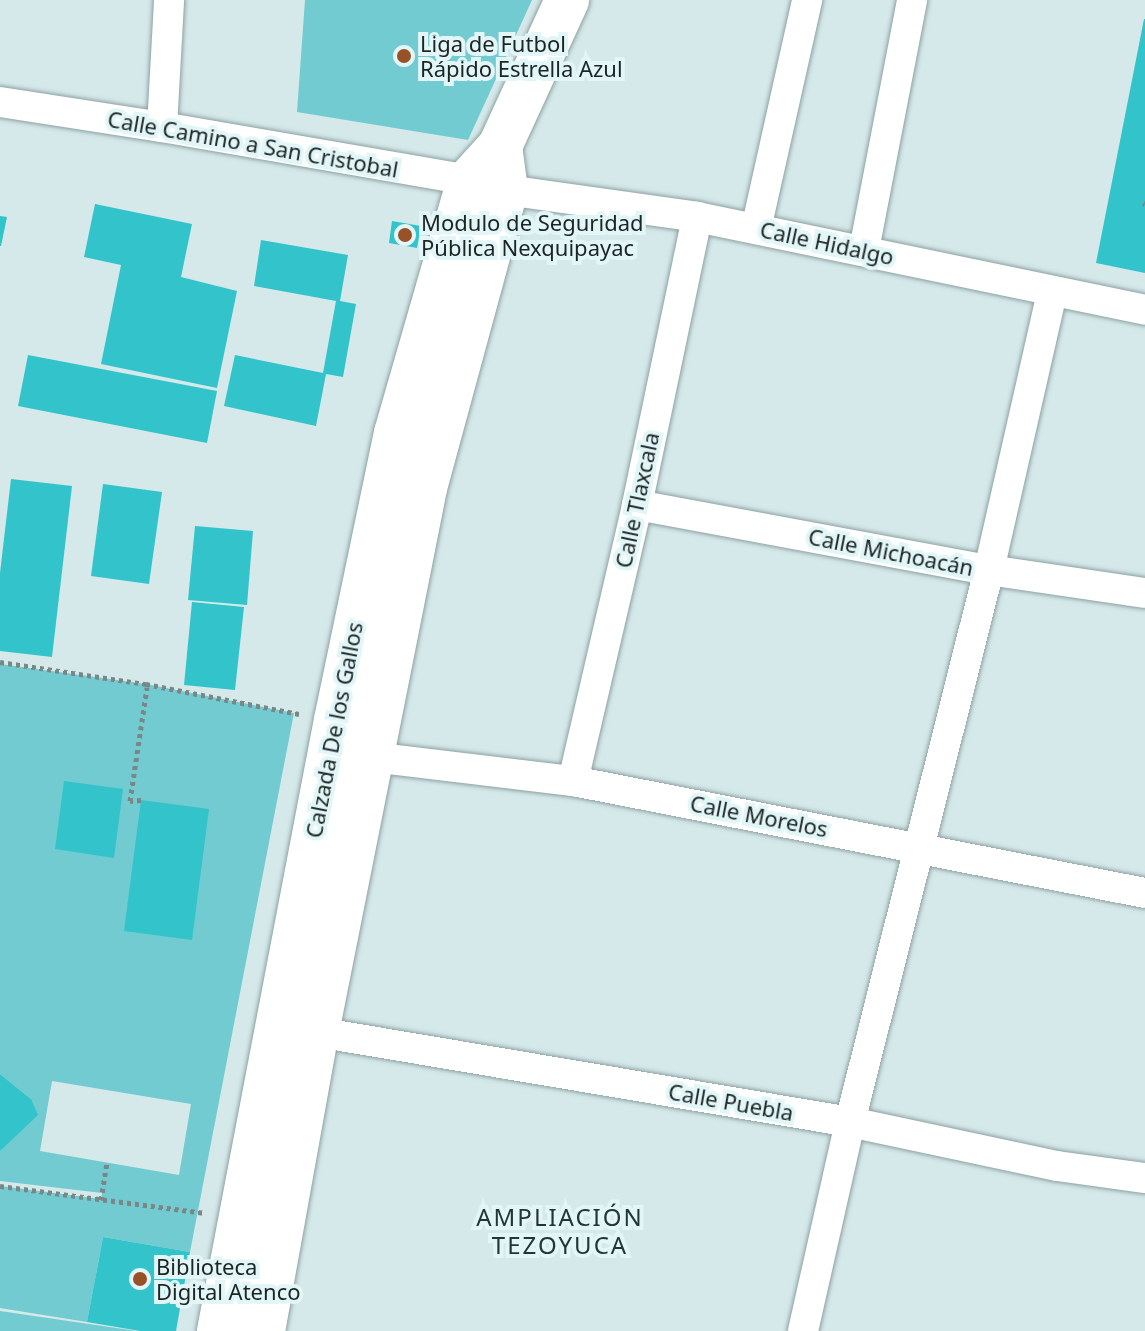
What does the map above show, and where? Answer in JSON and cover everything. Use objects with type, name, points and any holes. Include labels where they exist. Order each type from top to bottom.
[{"type":"main road","name":"Calzada De los Gallos","points":[[219,1331],[336,720],[396,433],[500,146],[567,0]]},
{"type":"main road","name":"Calzada De los Gallos","points":[[263,1331],[317,1032],[487,185]]},
{"type":"street","points":[[162,127],[169,0]]},
{"type":"street","points":[[756,229],[807,0]]},
{"type":"street","points":[[864,250],[912,0]]},
{"type":"street","name":"Calle Camino a San Cristobal","points":[[0,102],[162,127],[487,185]]},
{"type":"street","name":"Calle Hidalgo","points":[[487,185],[697,217],[1145,310]]},
{"type":"street","name":"Calle Tlaxcala","points":[[573,781],[637,505],[697,217]]},
{"type":"street","points":[[803,1331],[850,1122],[989,570],[1052,293]]},
{"type":"street","name":"Calle Michoacán","points":[[637,505],[989,570],[1145,593]]},
{"type":"street","name":"Calle Morelos","points":[[371,757],[573,781],[1145,893]]},
{"type":"street","name":"Calle Puebla","points":[[317,1032],[850,1122],[1057,1166],[1145,1178]]},
{"type":"path","points":[[0,662],[336,720]]},
{"type":"path","points":[[141,800],[130,801],[147,687]]},
{"type":"path","points":[[101,1200],[107,1163]]},
{"type":"path","points":[[0,1186],[241,1219]]},
{"type":"shaded area","name":"Liga de Futbol Rápido Estrella Azul","points":[[305,0],[532,0],[468,140],[297,112]]},
{"type":"shaded area","points":[[0,664],[146,684],[294,713],[190,1252],[103,1237],[87,1322],[0,1308],[0,1186],[101,1199],[102,1193],[0,1181],[0,1151],[31,1099],[0,1074]],"holes":[[[52,1081],[191,1104],[179,1175],[40,1151]]]},
{"type":"shaded area","points":[[0,1311],[137,1331],[0,1331]]},
{"type":"building","points":[[1145,19],[1145,273],[1096,263]]},
{"type":"building","points":[[95,204],[192,224],[181,277],[237,291],[217,388],[101,364],[121,265],[84,257]]},
{"type":"building","points":[[0,216],[7,217],[1,246],[0,246]]},
{"type":"building","name":"Modulo de Seguridad Pública Nexquipayac","points":[[392,221],[421,226],[417,248],[389,243]]},
{"type":"building","points":[[261,240],[348,255],[340,301],[356,304],[343,377],[326,374],[316,426],[224,406],[235,355],[323,373],[336,301],[254,286]]},
{"type":"building","points":[[28,355],[217,391],[207,443],[18,406]]},
{"type":"building","points":[[11,479],[72,486],[52,657],[0,651],[0,573]]},
{"type":"building","points":[[103,484],[162,492],[149,584],[91,576]]},
{"type":"building","points":[[195,526],[253,531],[247,605],[188,600]]},
{"type":"building","points":[[192,602],[244,607],[235,690],[184,685]]},
{"type":"building","points":[[64,781],[123,789],[114,858],[55,849]]},
{"type":"building","points":[[141,800],[209,809],[192,940],[124,931]]},
{"type":"building","points":[[0,1074],[31,1099],[38,1115],[0,1151]]},
{"type":"building","name":"Biblioteca Digital Atenco","points":[[103,1237],[190,1252],[176,1331],[140,1331],[87,1322]]},
{"type":"place","name":"Liga de Futbol Rápido Estrella Azul","points":[[404,56]]},
{"type":"place","name":"Modulo de Seguridad Pública Nexquipayac","points":[[405,235]]},
{"type":"place","name":"Biblioteca Digital Atenco","points":[[140,1279]]},
{"type":"district","name":"AMPLIACIÓN TEZOYUCA","points":[[560,1231]]}]
